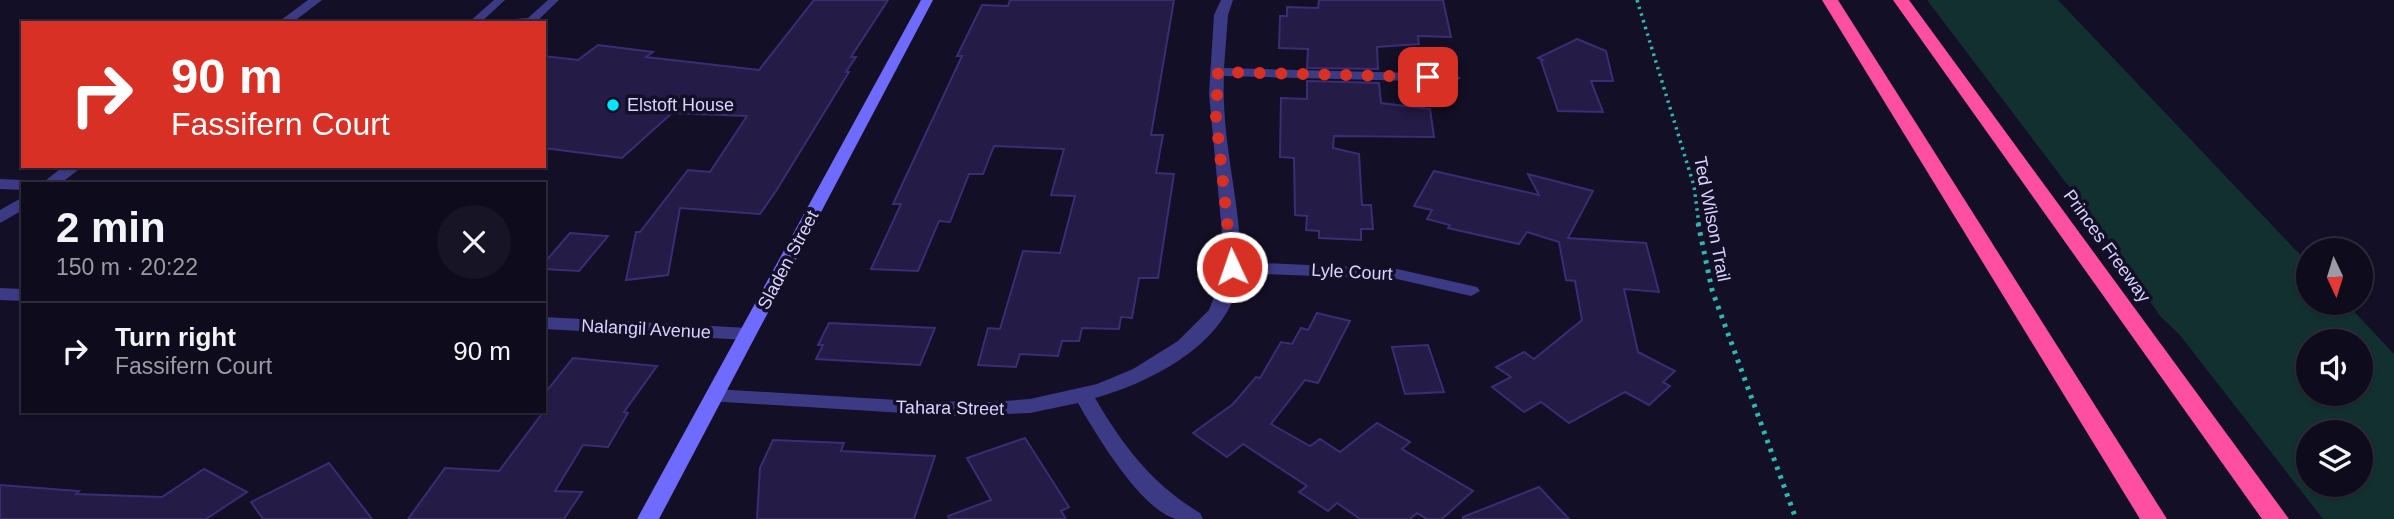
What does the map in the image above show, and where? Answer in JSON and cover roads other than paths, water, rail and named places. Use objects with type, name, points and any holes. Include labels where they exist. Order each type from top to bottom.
[{"type":"highway","points":[[1830,0],[2154,519]]},
{"type":"highway","name":"Princes Freeway","points":[[1901,0],[2276,519]]},
{"type":"street","points":[[286,21],[316,0]]},
{"type":"street","name":"Sladen Street","points":[[648,519],[927,0]]},
{"type":"street","name":"Tahara Street","points":[[715,396],[982,411],[1044,406],[1084,397],[1118,385],[1185,345],[1219,310],[1228,288],[1232,267],[1216,117],[1221,15],[1227,0]]},
{"type":"street","points":[[1218,72],[1454,78]]},
{"type":"street","points":[[52,182],[72,168]]},
{"type":"street","points":[[0,184],[21,185]]},
{"type":"street","points":[[0,218],[21,203]]},
{"type":"street","name":"Lyle Court","points":[[1232,267],[1397,274],[1471,291]]},
{"type":"street","points":[[0,294],[21,295]]},
{"type":"street","name":"Nalangil Avenue","points":[[546,323],[748,334]]},
{"type":"street","points":[[1084,397],[1130,471],[1161,499],[1192,519]]},
{"type":"lane","points":[[475,21],[500,0]]},
{"type":"lane","points":[[531,21],[554,0]]},
{"type":"place","name":"Elstoft House","points":[[613,105]]}]
